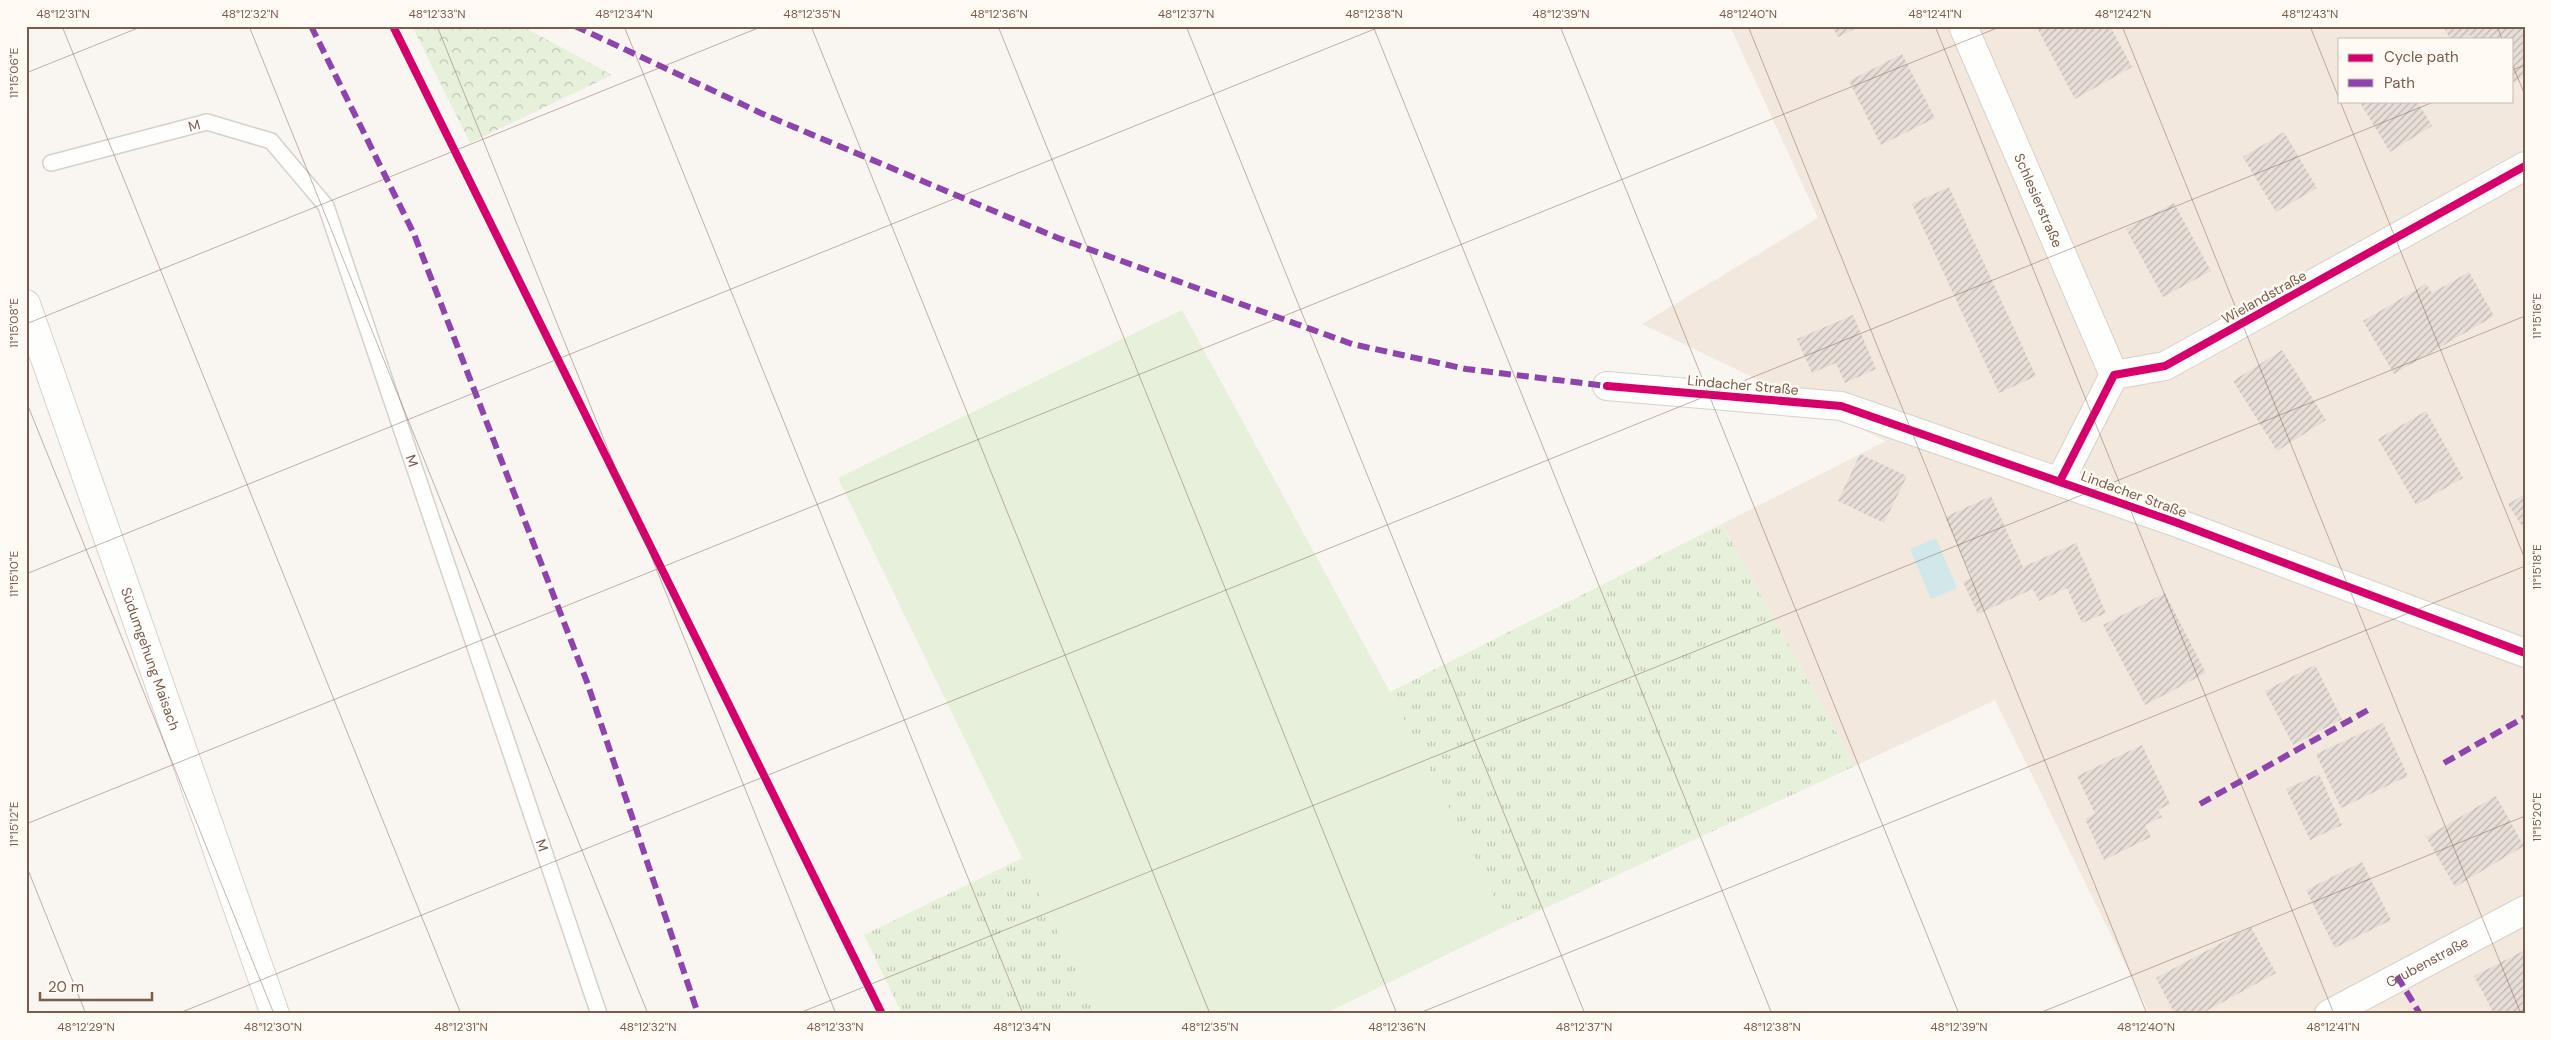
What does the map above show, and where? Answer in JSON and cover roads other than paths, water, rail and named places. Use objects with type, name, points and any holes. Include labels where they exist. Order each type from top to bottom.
[{"type":"street","name":"Schlesierstraße","points":[[1963,26],[2114,375]]},
{"type":"street","name":"Wielandstraße","points":[[2114,375],[2165,366],[2525,166]]},
{"type":"street","name":"Südumgehung Maisach","points":[[26,304],[275,1014]]},
{"type":"street","points":[[2060,481],[2114,375]]},
{"type":"street","name":"Lindacher Straße","points":[[1606,386],[1841,406],[2060,481],[2525,653]]},
{"type":"street","name":"Grubenstraße","points":[[2329,1014],[2525,910]]},
{"type":"lane","name":"M","points":[[51,163],[207,122],[271,141],[326,206],[600,1014]]},
{"type":"water","points":[[1936,538],[1957,588],[1931,599],[1910,549]]}]
